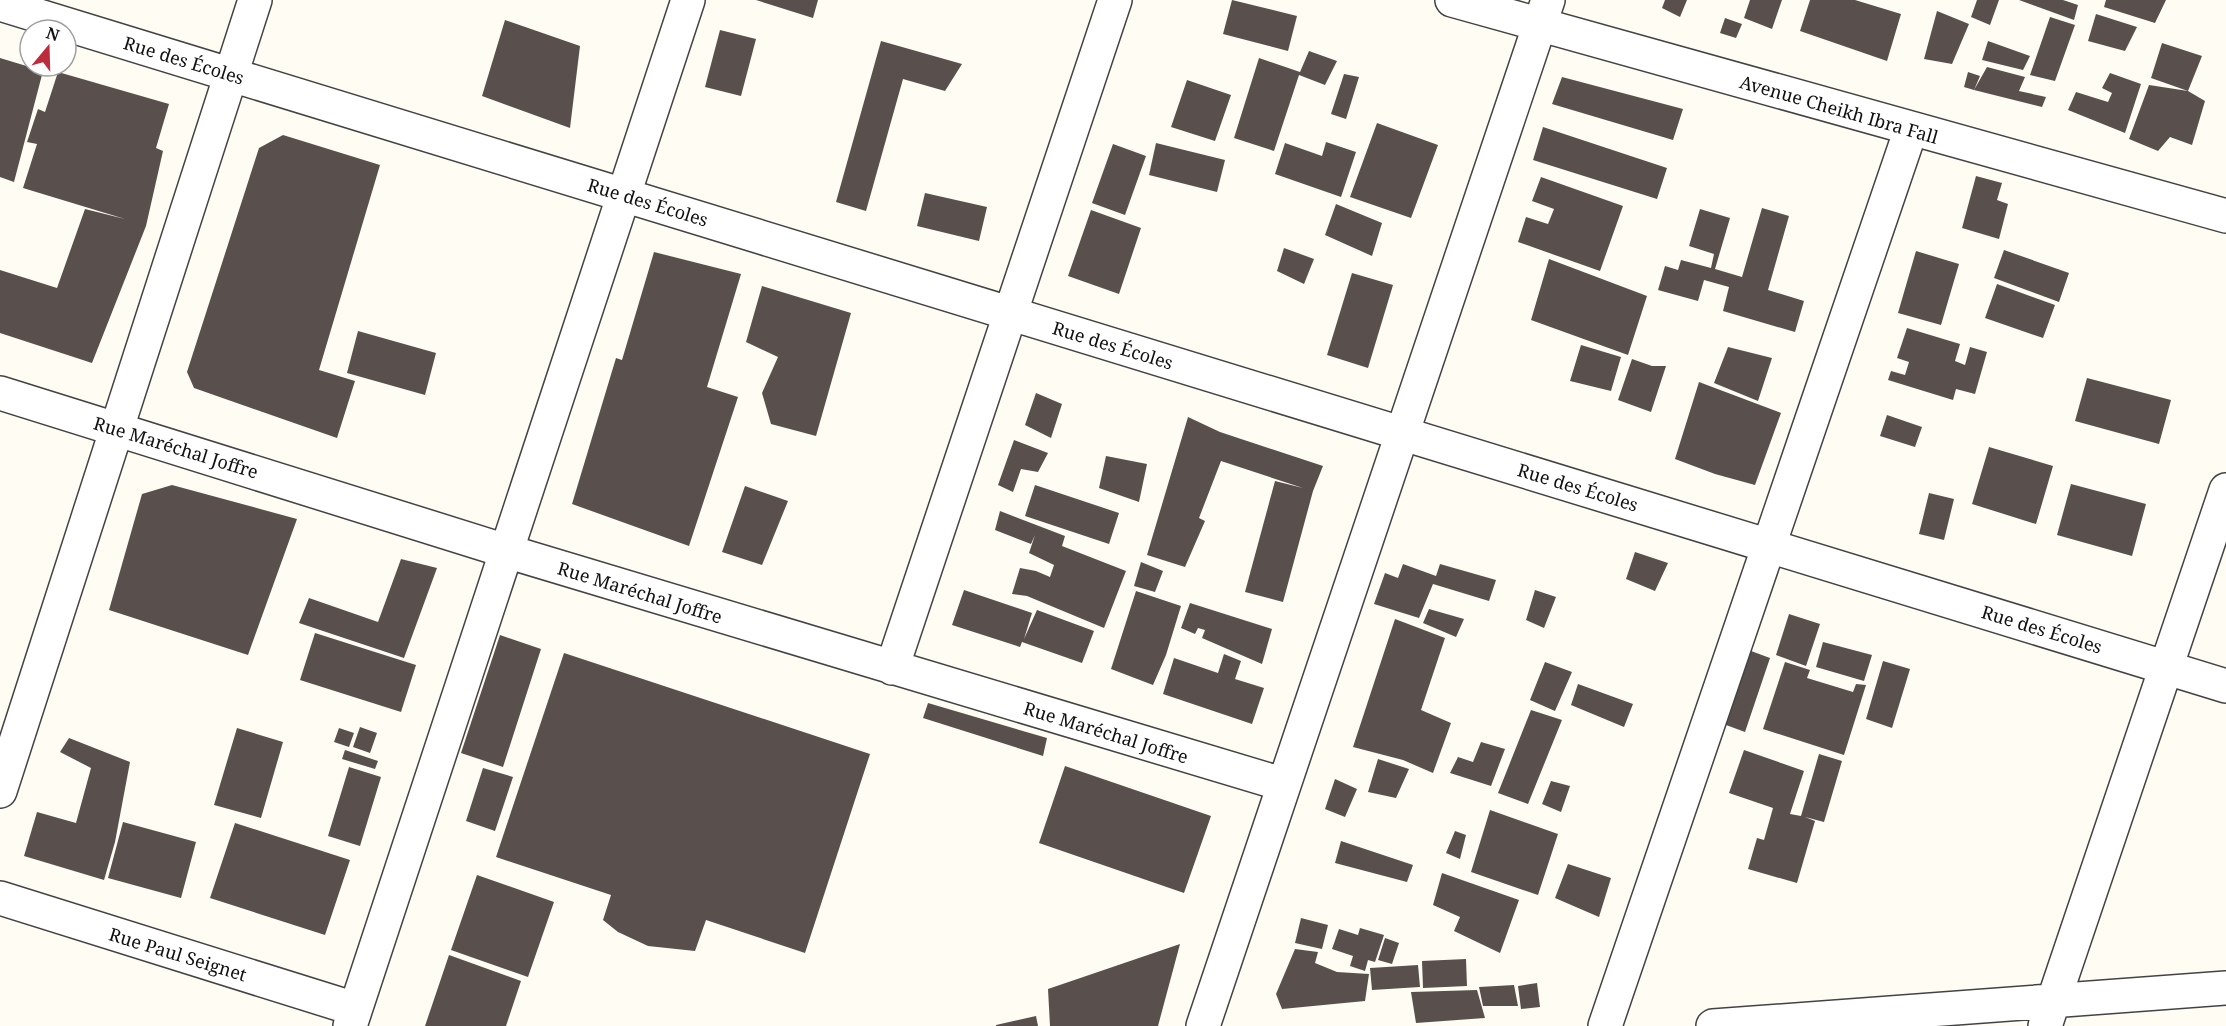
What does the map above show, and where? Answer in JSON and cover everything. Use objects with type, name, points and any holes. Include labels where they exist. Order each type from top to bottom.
[{"type":"street","points":[[0,791],[255,0]]},
{"type":"street","points":[[353,1018],[688,0]]},
{"type":"street","points":[[892,668],[1115,0]]},
{"type":"street","name":"Avenue Cheikh Ibra Fall","points":[[1452,0],[1544,13],[1911,129],[2226,216]]},
{"type":"street","name":"Rue des Écoles","points":[[0,4],[2226,686]]},
{"type":"street","points":[[1203,1026],[1282,784],[1403,434],[1544,13]]},
{"type":"street","points":[[1605,1026],[1911,129]]},
{"type":"street","name":"Rue Maréchal Joffre","points":[[0,393],[506,551],[1282,784]]},
{"type":"street","points":[[2049,1013],[2226,490]]},
{"type":"street","name":"Rue Paul Seignet","points":[[0,898],[353,1018]]},
{"type":"street","points":[[1713,1026],[2049,1013],[2226,988]]},
{"type":"building","points":[[756,0],[818,0],[813,18]]},
{"type":"building","points":[[1232,0],[1297,16],[1288,51],[1223,34]]},
{"type":"building","points":[[1665,0],[1687,0],[1680,17],[1662,8]]},
{"type":"building","points":[[1750,0],[1782,0],[1772,29],[1744,18]]},
{"type":"building","points":[[1810,0],[1855,0],[1901,14],[1887,61],[1800,31]]},
{"type":"building","points":[[1977,0],[1999,0],[1990,25],[1971,17]]},
{"type":"building","points":[[2019,0],[2063,0],[2078,5],[2074,20]]},
{"type":"building","points":[[2106,0],[2166,0],[2155,23],[2104,7]]},
{"type":"building","points":[[1937,11],[1969,24],[1952,64],[1924,59]]},
{"type":"building","points":[[2096,14],[2137,27],[2125,51],[2088,41]]},
{"type":"building","points":[[2050,17],[2075,25],[2055,81],[2030,75]]},
{"type":"building","points":[[1725,18],[1742,24],[1736,38],[1720,33]]},
{"type":"building","points":[[505,20],[580,46],[570,128],[482,96]]},
{"type":"building","points":[[720,30],[756,39],[741,96],[705,87]]},
{"type":"building","points":[[881,41],[962,64],[945,91],[903,79],[866,211],[836,202]]},
{"type":"building","points":[[1988,41],[2030,56],[2023,70],[1982,60]]},
{"type":"building","points":[[2162,43],[2202,56],[2188,91],[2151,78]]},
{"type":"building","points":[[1309,51],[1337,61],[1325,85],[1299,75],[1274,151],[1234,138],[1259,58],[1300,72]]},
{"type":"building","points":[[0,58],[18,63],[18,78],[41,78],[14,182],[0,177]]},
{"type":"building","points":[[1987,67],[2025,77],[2019,91],[2046,97],[2042,107],[1974,90]]},
{"type":"building","points":[[1968,72],[1980,76],[1974,90],[1964,87]]},
{"type":"building","points":[[2110,73],[2141,84],[2125,133],[2068,110],[2076,92],[2108,102],[2112,93],[2102,88]]},
{"type":"building","points":[[1344,74],[1359,77],[1346,119],[1331,114]]},
{"type":"building","points":[[1562,77],[1683,109],[1673,140],[1552,104]]},
{"type":"building","points":[[56,78],[78,78],[169,104],[156,148],[163,151],[146,226],[92,363],[0,333],[0,270],[57,288],[85,209],[125,219],[23,188],[37,144],[27,142],[38,109],[45,112]]},
{"type":"building","points":[[1187,80],[1231,95],[1215,141],[1171,127]]},
{"type":"building","points":[[2149,85],[2188,91],[2205,101],[2192,145],[2170,137],[2158,151],[2129,139]]},
{"type":"building","points":[[1377,123],[1438,145],[1411,218],[1350,197]]},
{"type":"building","points":[[1543,127],[1667,168],[1657,199],[1533,160]]},
{"type":"building","points":[[283,135],[380,165],[319,370],[355,381],[337,438],[194,388],[187,372],[259,148]]},
{"type":"building","points":[[1326,142],[1356,152],[1341,197],[1275,174],[1285,143],[1322,156]]},
{"type":"building","points":[[1156,143],[1225,160],[1217,192],[1149,175]]},
{"type":"building","points":[[1113,144],[1146,156],[1125,215],[1092,203]]},
{"type":"building","points":[[1976,176],[2002,183],[1997,200],[2008,204],[1999,239],[1962,228]]},
{"type":"building","points":[[1541,177],[1623,206],[1600,271],[1518,242],[1526,217],[1548,224],[1554,209],[1532,201]]},
{"type":"building","points":[[925,193],[987,207],[979,241],[917,226]]},
{"type":"building","points":[[1336,204],[1382,223],[1372,256],[1325,235]]},
{"type":"building","points":[[1762,208],[1789,216],[1768,290],[1804,301],[1795,332],[1723,311],[1729,287],[1704,280],[1698,301],[1658,290],[1665,266],[1678,270],[1681,260],[1711,268],[1714,254],[1689,246],[1700,209],[1730,218],[1715,269],[1742,277]]},
{"type":"building","points":[[1091,210],[1141,228],[1119,294],[1068,276]]},
{"type":"building","points":[[1284,248],[1314,259],[1304,284],[1277,271]]},
{"type":"building","points":[[2004,250],[2069,273],[2059,302],[1994,278]]},
{"type":"building","points":[[1916,251],[1959,264],[1941,325],[1898,313]]},
{"type":"building","points":[[654,252],[741,274],[707,387],[738,397],[689,546],[572,504],[616,358],[622,360]]},
{"type":"building","points":[[1549,259],[1647,296],[1628,355],[1531,320]]},
{"type":"building","points":[[1352,273],[1393,285],[1368,368],[1327,355]]},
{"type":"building","points":[[1997,284],[2055,305],[2043,338],[1985,318]]},
{"type":"building","points":[[762,286],[851,313],[816,436],[771,424],[762,393],[778,357],[746,342]]},
{"type":"building","points":[[1907,328],[1960,344],[1955,361],[1965,365],[1970,347],[1987,352],[1975,394],[1956,389],[1953,400],[1888,380],[1891,371],[1905,375],[1909,362],[1897,358]]},
{"type":"building","points":[[358,331],[436,353],[425,395],[347,373]]},
{"type":"building","points":[[1581,345],[1621,357],[1611,391],[1570,381]]},
{"type":"building","points":[[1728,347],[1772,358],[1758,401],[1714,383]]},
{"type":"building","points":[[1632,359],[1652,366],[1666,366],[1651,412],[1618,400]]},
{"type":"building","points":[[2087,378],[2171,400],[2159,444],[2075,421]]},
{"type":"building","points":[[1699,382],[1781,413],[1755,485],[1715,474],[1675,459]]},
{"type":"building","points":[[1036,393],[1062,404],[1051,438],[1025,425]]},
{"type":"building","points":[[1887,415],[1922,427],[1915,447],[1880,436]]},
{"type":"building","points":[[1188,417],[1220,432],[1323,466],[1313,491],[1283,602],[1245,592],[1275,481],[1303,488],[1221,461],[1199,518],[1205,521],[1185,567],[1147,555]]},
{"type":"building","points":[[1014,440],[1048,453],[1038,472],[1021,469],[1013,492],[998,485]]},
{"type":"building","points":[[1989,447],[2053,466],[2036,524],[1972,504]]},
{"type":"building","points":[[1106,456],[1147,464],[1139,502],[1099,488]]},
{"type":"building","points":[[2071,484],[2146,504],[2132,556],[2057,535]]},
{"type":"building","points":[[172,485],[297,519],[248,655],[109,610],[142,494]]},
{"type":"building","points":[[1035,485],[1119,513],[1109,544],[1025,516]]},
{"type":"building","points":[[745,486],[788,501],[762,565],[722,552]]},
{"type":"building","points":[[1929,493],[1954,499],[1944,540],[1919,534]]},
{"type":"building","points":[[1000,511],[1065,536],[1062,546],[1126,571],[1104,628],[1027,596],[1012,594],[1020,568],[1050,577],[1054,565],[1029,553],[1035,535],[1031,544],[995,530]]},
{"type":"building","points":[[1635,552],[1668,563],[1655,591],[1626,579]]},
{"type":"building","points":[[401,559],[437,568],[404,658],[299,623],[309,598],[378,622]]},
{"type":"building","points":[[1141,562],[1163,571],[1155,592],[1134,586]]},
{"type":"building","points":[[1403,564],[1436,576],[1440,564],[1496,580],[1489,601],[1433,584],[1419,618],[1374,604],[1385,573],[1398,578]]},
{"type":"building","points":[[964,590],[1032,613],[1024,639],[1037,610],[1094,631],[1082,663],[1022,642],[1020,647],[952,625]]},
{"type":"building","points":[[1535,590],[1556,597],[1544,628],[1526,620]]},
{"type":"building","points":[[1136,591],[1181,606],[1166,655],[1153,685],[1111,669]]},
{"type":"building","points":[[1190,603],[1272,629],[1262,664],[1202,638],[1205,630],[1198,628],[1195,634],[1181,628]]},
{"type":"building","points":[[1429,609],[1464,619],[1456,637],[1423,623]]},
{"type":"building","points":[[1789,614],[1820,624],[1806,666],[1776,655]]},
{"type":"building","points":[[1395,619],[1445,638],[1421,710],[1451,723],[1433,773],[1403,760],[1353,747]]},
{"type":"building","points":[[315,633],[416,665],[401,712],[300,680]]},
{"type":"building","points":[[500,635],[541,649],[503,767],[461,753]]},
{"type":"building","points":[[1823,642],[1872,655],[1864,681],[1816,667]]},
{"type":"building","points":[[1743,648],[1770,658],[1745,732],[1718,722]]},
{"type":"building","points":[[564,653],[870,754],[805,953],[706,920],[695,951],[648,946],[618,932],[603,920],[611,895],[496,857]]},
{"type":"building","points":[[1224,654],[1241,661],[1235,679],[1264,688],[1252,724],[1163,694],[1174,658],[1218,673]]},
{"type":"building","points":[[1883,661],[1910,669],[1892,728],[1866,719]]},
{"type":"building","points":[[1545,662],[1572,672],[1555,711],[1530,700]]},
{"type":"building","points":[[1785,662],[1810,670],[1807,678],[1853,692],[1856,684],[1866,685],[1844,755],[1763,729]]},
{"type":"building","points":[[1578,684],[1633,704],[1624,727],[1571,705]]},
{"type":"building","points":[[928,703],[1047,738],[1043,756],[923,718]]},
{"type":"building","points":[[1531,710],[1562,720],[1528,804],[1498,793]]},
{"type":"building","points":[[360,727],[377,733],[370,753],[353,747]]},
{"type":"building","points":[[237,728],[283,742],[261,818],[214,805]]},
{"type":"building","points":[[339,728],[354,733],[349,747],[334,742]]},
{"type":"building","points":[[69,738],[130,762],[115,842],[104,880],[24,856],[37,812],[76,823],[91,768],[60,752]]},
{"type":"building","points":[[1481,742],[1505,749],[1491,786],[1450,773],[1458,757],[1473,762]]},
{"type":"building","points":[[345,750],[378,761],[375,769],[342,759]]},
{"type":"building","points":[[1744,750],[1804,771],[1790,814],[1801,816],[1819,754],[1842,761],[1824,822],[1805,817],[1815,821],[1797,883],[1748,869],[1757,838],[1764,840],[1773,808],[1729,793]]},
{"type":"building","points":[[1378,759],[1409,769],[1396,798],[1368,792]]},
{"type":"building","points":[[1065,766],[1211,816],[1184,893],[1039,843]]},
{"type":"building","points":[[349,767],[381,777],[360,846],[328,836]]},
{"type":"building","points":[[483,768],[513,777],[495,831],[466,821]]},
{"type":"building","points":[[1335,779],[1357,789],[1345,817],[1325,809]]},
{"type":"building","points":[[1551,781],[1570,786],[1561,812],[1542,804]]},
{"type":"building","points":[[1490,810],[1558,834],[1538,895],[1471,872]]},
{"type":"building","points":[[123,822],[196,842],[181,898],[108,878]]},
{"type":"building","points":[[235,823],[350,860],[325,935],[210,898]]},
{"type":"building","points":[[1455,831],[1466,835],[1460,859],[1446,853]]},
{"type":"building","points":[[1341,841],[1413,865],[1407,882],[1335,863]]},
{"type":"building","points":[[1568,864],[1611,878],[1599,917],[1555,898]]},
{"type":"building","points":[[1442,873],[1519,900],[1500,953],[1454,931],[1460,917],[1433,905]]},
{"type":"building","points":[[477,875],[554,902],[528,977],[451,950]]},
{"type":"building","points":[[1301,918],[1328,925],[1322,949],[1295,943]]},
{"type":"building","points":[[1360,928],[1384,935],[1375,962],[1368,960],[1365,971],[1350,966],[1353,956],[1332,949],[1339,929],[1358,935]]},
{"type":"building","points":[[1385,938],[1399,943],[1392,964],[1378,960]]},
{"type":"building","points":[[1180,944],[1158,1026],[1050,1026],[1048,989]]},
{"type":"building","points":[[1295,949],[1318,952],[1315,963],[1337,972],[1369,974],[1365,1001],[1282,1009],[1276,994]]},
{"type":"building","points":[[449,955],[521,981],[506,1026],[425,1026]]},
{"type":"building","points":[[1466,959],[1467,986],[1423,988],[1422,961]]},
{"type":"building","points":[[1418,965],[1420,987],[1372,990],[1370,968]]},
{"type":"building","points":[[1537,983],[1540,1007],[1521,1009],[1518,986]]},
{"type":"building","points":[[1514,985],[1518,1006],[1483,1006],[1479,987]]},
{"type":"building","points":[[1477,990],[1485,1018],[1416,1023],[1411,992]]},
{"type":"building","points":[[1036,1016],[1038,1026],[996,1026],[996,1025]]}]
